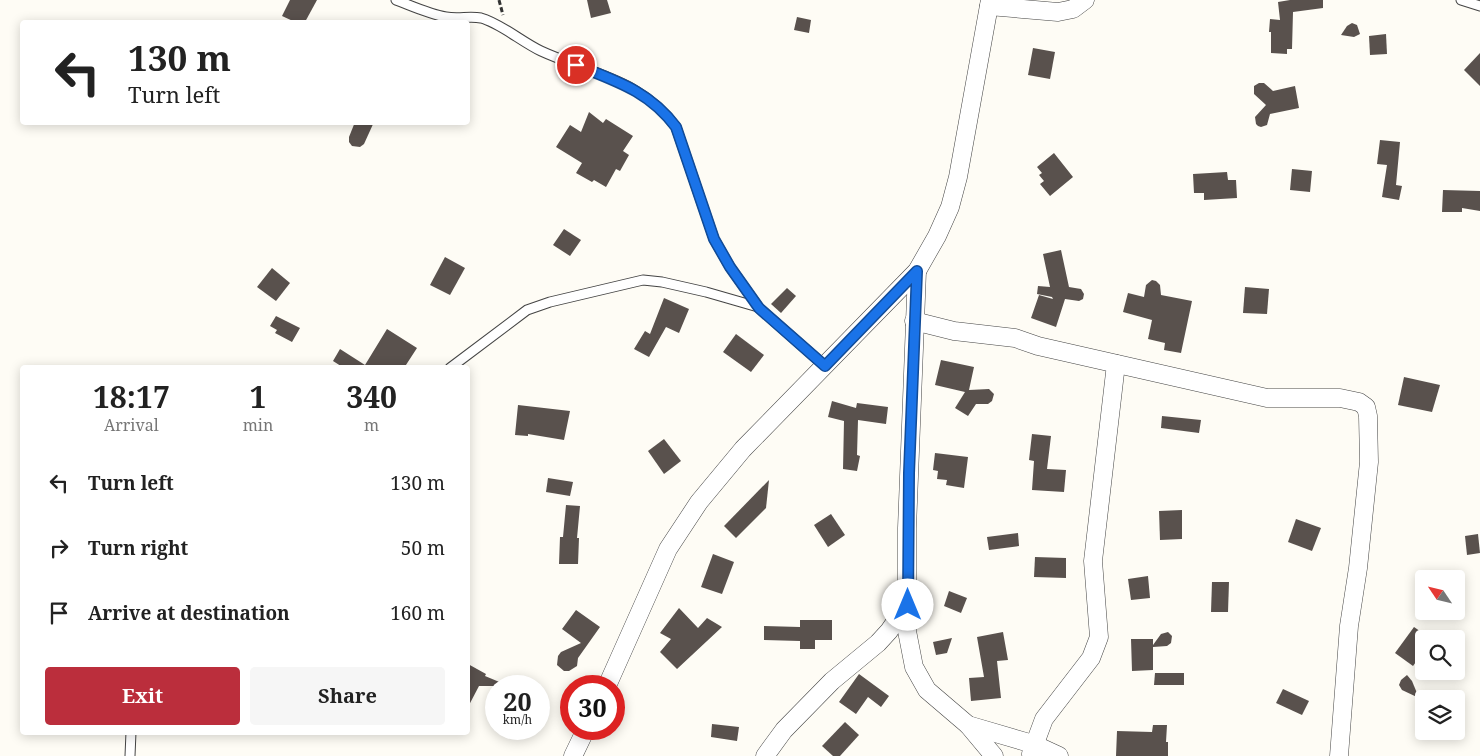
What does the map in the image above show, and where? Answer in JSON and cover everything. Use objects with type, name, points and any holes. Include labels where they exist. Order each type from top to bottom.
[{"type":"street","points":[[612,675],[661,564],[681,527],[713,484],[743,450],[917,271],[937,236],[950,207],[958,176],[990,3],[1058,12],[1073,9],[1085,0]]},
{"type":"street","points":[[917,271],[907,528],[907,631],[914,667],[927,690],[968,726],[994,756]]},
{"type":"street","points":[[914,321],[954,331],[1016,338],[1038,346],[1267,398],[1340,398],[1359,402],[1366,407],[1368,416],[1369,462],[1358,568],[1349,626],[1339,756]]},
{"type":"street","points":[[1032,750],[1042,724],[1053,706],[1091,658],[1099,637],[1093,561],[1116,364]]},
{"type":"street","points":[[765,756],[784,730],[832,681],[878,643],[908,605]]},
{"type":"street","points":[[968,726],[1032,750],[1059,756]]},
{"type":"street","points":[[573,756],[581,740]]},
{"type":"lane","points":[[396,0],[446,17],[480,18],[541,51],[629,86],[648,98],[668,116],[676,127],[714,239],[730,267],[759,308],[825,366]]},
{"type":"lane","points":[[1461,0],[1480,6]]},
{"type":"lane","points":[[454,365],[527,310],[550,302],[643,280],[662,282],[706,292],[759,308]]},
{"type":"lane","points":[[130,756],[131,735]]},
{"type":"building","points":[[290,0],[317,0],[306,20],[291,20],[282,16]]},
{"type":"building","points":[[587,0],[607,0],[611,13],[591,18]]},
{"type":"building","points":[[1323,0],[1323,8],[1293,12],[1292,49],[1287,49],[1287,54],[1271,53],[1270,19],[1280,20],[1278,2]]},
{"type":"building","points":[[797,17],[811,20],[809,33],[794,30]]},
{"type":"building","points":[[1352,23],[1357,25],[1360,34],[1354,37],[1341,35],[1347,26]]},
{"type":"building","points":[[1386,34],[1387,54],[1370,55],[1369,36]]},
{"type":"building","points":[[1033,48],[1055,52],[1050,79],[1028,75]]},
{"type":"building","points":[[1480,53],[1480,86],[1464,70]]},
{"type":"building","points":[[1264,83],[1273,91],[1295,86],[1299,108],[1270,114],[1267,125],[1258,126],[1255,117],[1266,105],[1254,94],[1254,86]]},
{"type":"building","points":[[589,112],[603,123],[606,119],[633,136],[623,151],[629,155],[620,171],[616,169],[606,187],[576,173],[582,163],[556,147],[570,125],[581,132]]},
{"type":"building","points":[[354,125],[373,125],[364,144],[360,147],[352,146],[349,142]]},
{"type":"building","points":[[1380,140],[1400,142],[1396,185],[1402,186],[1399,200],[1382,197],[1387,165],[1377,164]]},
{"type":"building","points":[[1054,153],[1073,177],[1050,196],[1040,184],[1044,181],[1039,175],[1042,173],[1037,167]]},
{"type":"building","points":[[1292,169],[1312,171],[1310,192],[1290,190]]},
{"type":"building","points":[[1227,172],[1228,180],[1236,180],[1237,198],[1204,200],[1204,193],[1194,193],[1193,174]]},
{"type":"building","points":[[1443,190],[1480,191],[1480,211],[1462,208],[1462,212],[1442,212]]},
{"type":"building","points":[[564,229],[581,240],[570,256],[553,245]]},
{"type":"building","points":[[1061,250],[1069,287],[1081,289],[1084,294],[1083,299],[1079,301],[1065,299],[1056,327],[1031,318],[1039,295],[1053,299],[1052,297],[1037,294],[1038,286],[1050,287],[1043,254]]},
{"type":"building","points":[[445,257],[465,268],[450,295],[430,285]]},
{"type":"building","points":[[272,268],[290,283],[276,301],[257,287]]},
{"type":"building","points":[[1152,280],[1160,285],[1161,295],[1192,301],[1181,353],[1164,350],[1165,343],[1148,339],[1152,320],[1123,312],[1128,293],[1144,297],[1146,285]]},
{"type":"building","points":[[1245,287],[1269,289],[1267,314],[1243,313]]},
{"type":"building","points":[[787,288],[796,296],[781,313],[771,304]]},
{"type":"building","points":[[664,298],[689,309],[679,333],[666,327],[649,357],[634,349],[645,331],[650,334]]},
{"type":"building","points":[[276,316],[300,328],[292,342],[275,333],[277,330],[270,326]]},
{"type":"building","points":[[387,329],[417,348],[406,365],[365,365]]},
{"type":"building","points":[[736,334],[764,355],[751,372],[723,352]]},
{"type":"building","points":[[340,349],[365,365],[339,365],[333,361]]},
{"type":"building","points":[[941,360],[974,367],[969,390],[989,389],[994,394],[992,401],[988,404],[976,404],[968,416],[955,408],[965,392],[935,385]]},
{"type":"building","points":[[1404,377],[1440,385],[1432,412],[1398,405]]},
{"type":"building","points":[[832,401],[856,408],[857,403],[888,407],[886,424],[858,420],[857,455],[860,456],[857,471],[843,469],[844,421],[828,417]]},
{"type":"building","points":[[518,405],[570,411],[564,440],[528,434],[528,436],[515,435]]},
{"type":"building","points":[[1162,416],[1201,420],[1199,433],[1161,428]]},
{"type":"building","points":[[1032,434],[1051,436],[1047,469],[1066,470],[1064,492],[1032,490],[1034,461],[1029,460]]},
{"type":"building","points":[[664,439],[681,461],[664,474],[648,451]]},
{"type":"building","points":[[935,453],[968,457],[964,488],[946,485],[947,480],[937,479],[938,471],[933,470]]},
{"type":"building","points":[[548,478],[573,482],[570,496],[546,492]]},
{"type":"building","points":[[769,480],[766,508],[736,538],[724,526]]},
{"type":"building","points":[[566,505],[580,506],[577,538],[579,538],[578,564],[559,564],[560,537],[563,537]]},
{"type":"building","points":[[1182,510],[1182,539],[1160,540],[1159,511]]},
{"type":"building","points":[[831,514],[845,535],[828,547],[814,525]]},
{"type":"building","points":[[1296,519],[1321,528],[1312,551],[1288,542]]},
{"type":"building","points":[[1018,533],[1019,546],[989,550],[987,537]]},
{"type":"building","points":[[1478,534],[1480,553],[1467,555],[1465,536]]},
{"type":"building","points":[[713,554],[734,562],[722,594],[701,587]]},
{"type":"building","points":[[1035,557],[1066,558],[1066,578],[1034,577]]},
{"type":"building","points":[[1148,576],[1150,598],[1131,600],[1128,579]]},
{"type":"building","points":[[1212,582],[1229,582],[1228,612],[1211,612]]},
{"type":"building","points":[[949,591],[967,598],[961,613],[944,606]]},
{"type":"building","points":[[679,608],[698,628],[707,618],[722,627],[677,669],[660,652],[671,639],[660,633]]},
{"type":"building","points":[[576,610],[600,627],[578,658],[577,666],[569,671],[564,671],[557,665],[558,656],[561,652],[581,643],[562,629]]},
{"type":"building","points":[[800,620],[832,620],[832,640],[815,640],[815,649],[800,649],[800,641],[764,640],[764,626],[800,627]]},
{"type":"building","points":[[1414,627],[1418,630],[1415,630],[1415,663],[1413,666],[1395,653]]},
{"type":"building","points":[[1003,632],[1008,660],[997,661],[1001,698],[971,701],[969,678],[984,677],[977,637]]},
{"type":"building","points":[[1168,632],[1172,636],[1171,643],[1167,646],[1153,647],[1153,670],[1132,671],[1131,639],[1153,639],[1153,645],[1161,634]]},
{"type":"building","points":[[952,638],[947,653],[936,655],[933,642]]},
{"type":"building","points":[[470,665],[486,674],[485,686],[479,686],[470,703]]},
{"type":"building","points":[[1155,673],[1184,673],[1184,685],[1154,685]]},
{"type":"building","points":[[859,674],[889,696],[881,707],[868,697],[856,714],[839,702]]},
{"type":"building","points":[[1407,675],[1416,690],[1415,696],[1402,690],[1399,685],[1401,680]]},
{"type":"building","points":[[1283,689],[1309,701],[1302,715],[1276,703]]},
{"type":"building","points":[[845,722],[859,735],[840,756],[833,756],[822,746]]},
{"type":"building","points":[[712,724],[739,727],[737,741],[711,737]]},
{"type":"building","points":[[1153,725],[1167,725],[1166,742],[1168,742],[1168,756],[1116,756],[1117,731],[1152,732]]},
{"type":"route","points":[[576,65],[629,86],[648,98],[668,116],[676,127],[714,239],[730,267],[759,308],[825,366],[917,271],[907,528],[908,605]]}]
